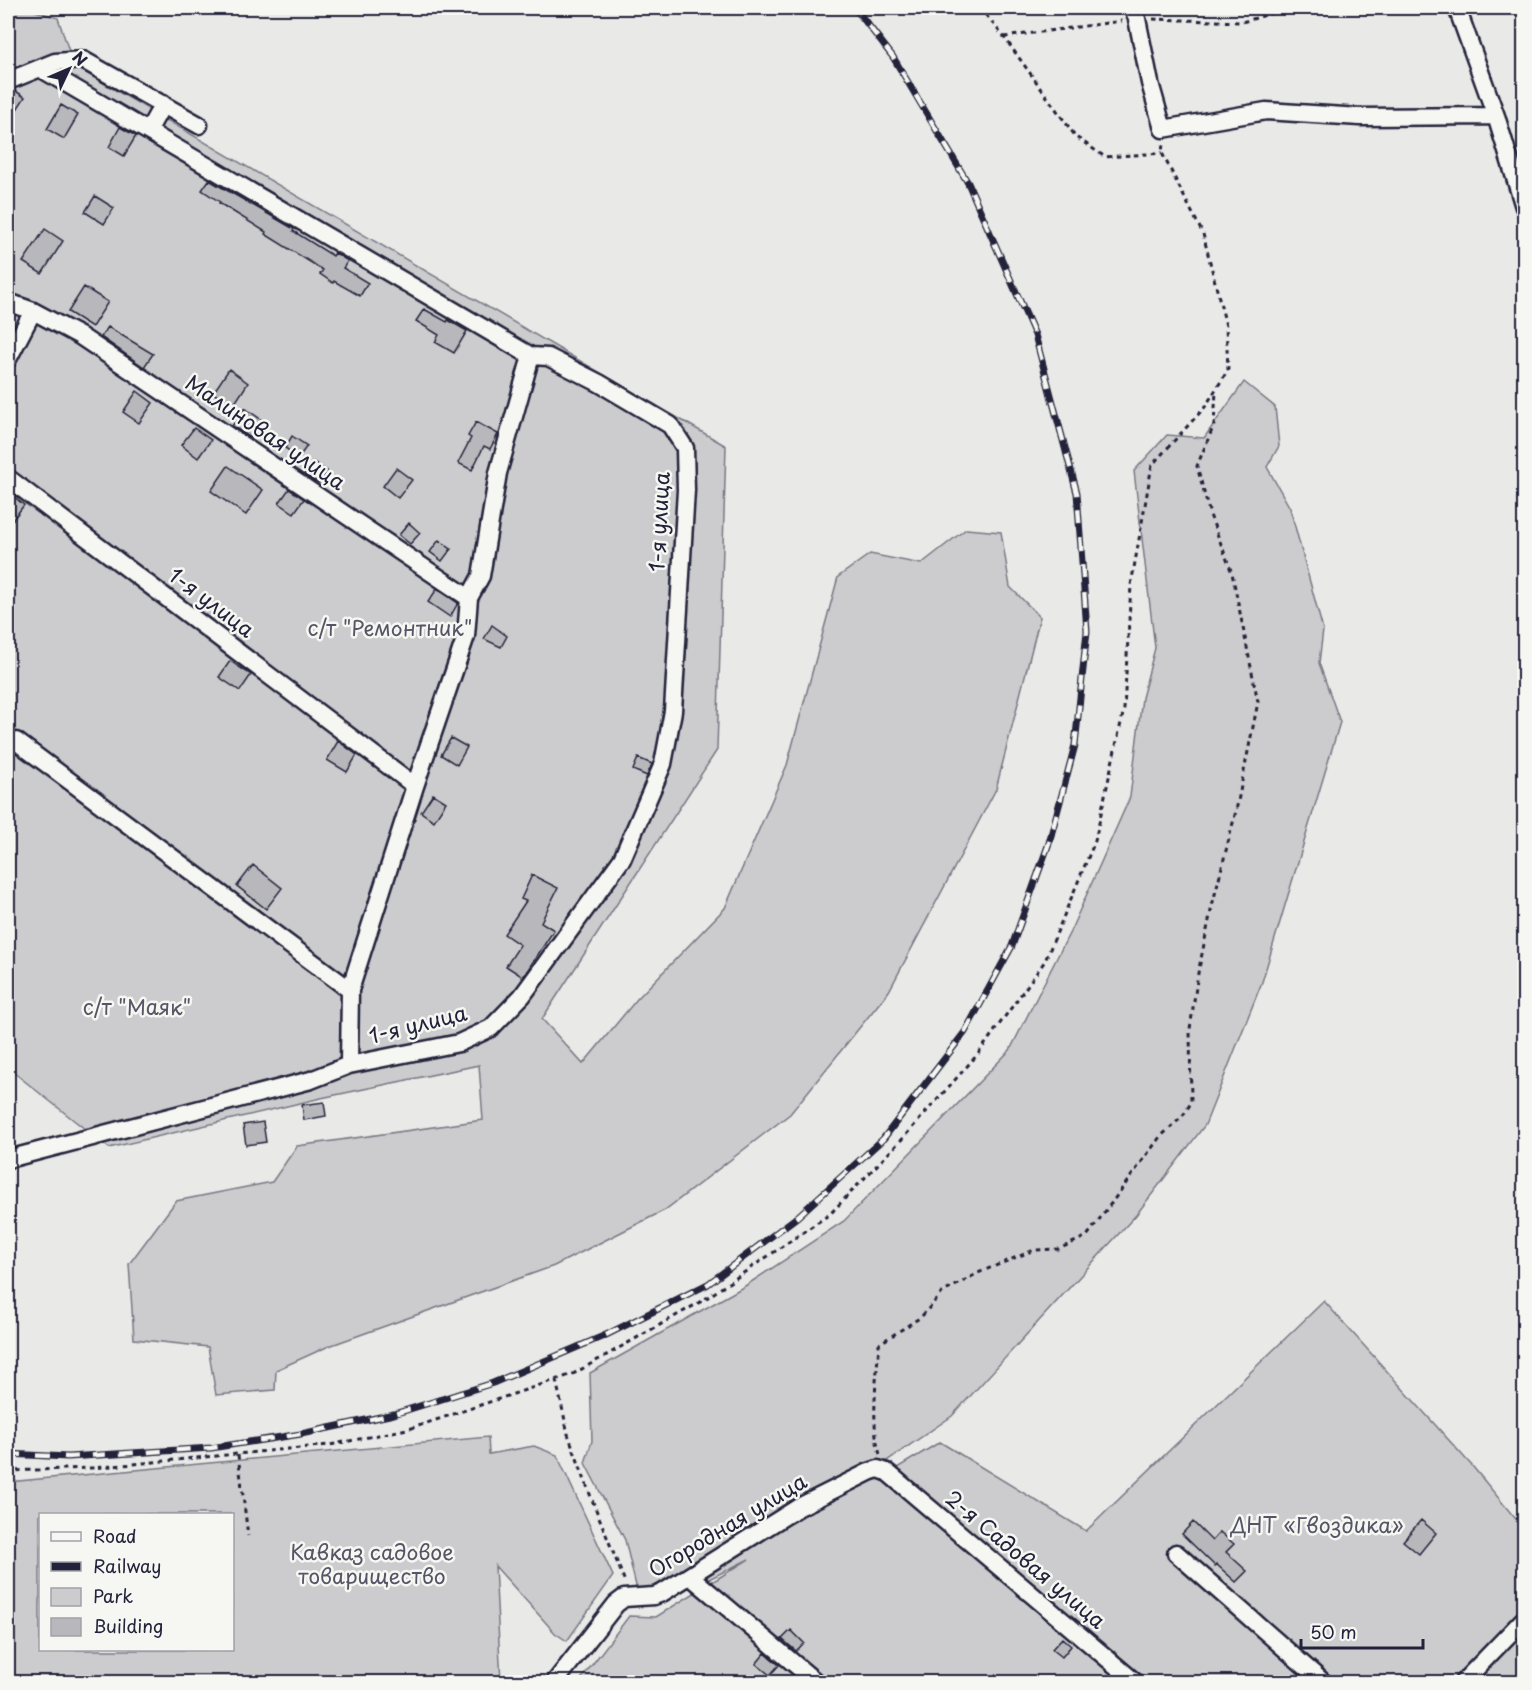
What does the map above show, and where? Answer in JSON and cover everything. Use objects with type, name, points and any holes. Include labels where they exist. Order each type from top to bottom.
[{"type":"street","points":[[1133,8],[1163,129],[1266,111],[1360,117],[1496,116]]},
{"type":"street","points":[[1457,8],[1496,116],[1524,207]]},
{"type":"street","points":[[8,81],[55,62],[83,60],[199,125]]},
{"type":"street","points":[[40,68],[531,356]]},
{"type":"street","points":[[148,131],[163,104]]},
{"type":"street","name":"Малиновая улица","points":[[8,302],[33,311],[80,336],[469,597]]},
{"type":"street","points":[[8,359],[33,311]]},
{"type":"street","name":"1-я улица","points":[[8,1159],[311,1080],[349,1065],[459,1043],[491,1029],[522,996],[622,859],[663,764],[673,711],[686,490],[685,447],[669,425],[660,419],[599,383],[548,357],[531,356],[498,473],[481,576],[469,597],[466,636],[350,990],[349,1065]]},
{"type":"street","name":"1-я улица","points":[[8,478],[415,786]]},
{"type":"street","points":[[16,741],[350,990]]},
{"type":"street","name":"Огородная улица","points":[[555,1683],[616,1604],[624,1598],[654,1596],[662,1593],[799,1507],[869,1472],[878,1469],[887,1472]]},
{"type":"street","name":"2-я Садовая улица","points":[[887,1472],[1135,1683]]},
{"type":"street","points":[[1176,1553],[1323,1683]]},
{"type":"street","points":[[690,1576],[816,1683]]},
{"type":"street","points":[[1464,1683],[1524,1620]]},
{"type":"path","points":[[980,8],[1004,37],[1076,137],[1106,157],[1162,153]]},
{"type":"path","points":[[8,1471],[92,1468],[330,1445],[412,1428],[573,1374],[702,1301],[830,1214],[903,1138],[978,1054],[1045,961],[1095,841],[1124,709],[1131,585],[1152,465],[1205,407],[1228,370],[1226,326],[1203,234],[1162,153],[1163,129]]},
{"type":"path","points":[[887,1472],[877,1444],[875,1401],[879,1344],[921,1317],[942,1293],[978,1273],[1034,1250],[1059,1249],[1087,1236],[1160,1137],[1182,1117],[1191,1103],[1190,1029],[1198,973],[1236,811],[1258,702],[1232,573],[1210,515],[1197,466],[1214,425],[1216,389]]},
{"type":"path","points":[[556,1380],[568,1434],[631,1598]]},
{"type":"path","points":[[238,1455],[248,1536]]},
{"type":"green space","name":"с/т \"Ремонтник\"","points":[[8,8],[26,8],[58,18],[74,66],[726,446],[717,750],[542,1019],[583,1064],[637,999],[725,908],[787,765],[838,577],[870,554],[921,564],[966,529],[1001,532],[1010,587],[1040,617],[996,789],[889,991],[790,1114],[665,1210],[554,1266],[329,1346],[276,1370],[275,1390],[216,1395],[208,1347],[134,1339],[129,1264],[176,1201],[272,1182],[297,1146],[483,1120],[479,1065],[321,1098],[109,1148],[8,1068]]},
{"type":"green space","name":"ДНТ «Гвоздика»","points":[[1244,382],[1275,407],[1279,446],[1267,467],[1290,508],[1323,630],[1319,663],[1340,722],[1262,982],[1205,1125],[1136,1215],[952,1416],[884,1463],[884,1476],[940,1442],[1086,1531],[1324,1301],[1473,1467],[1524,1529],[1524,1682],[579,1682],[629,1616],[656,1617],[749,1559],[703,1582],[637,1590],[625,1540],[585,1463],[592,1441],[590,1373],[745,1286],[844,1221],[1010,1050],[1070,932],[1130,797],[1142,698],[1155,648],[1134,471],[1167,435],[1204,438]]},
{"type":"green space","name":"Кавказ садовое товарищество","points":[[488,1437],[489,1454],[534,1446],[557,1455],[613,1576],[567,1641],[555,1633],[495,1566],[501,1682],[8,1682],[8,1482]]},
{"type":"building","points":[[14,90],[25,97],[8,123],[8,99]]},
{"type":"building","points":[[61,105],[78,115],[64,139],[47,129]]},
{"type":"building","points":[[120,127],[136,136],[124,156],[109,147]]},
{"type":"building","points":[[209,180],[294,229],[293,231],[333,256],[335,253],[348,261],[343,268],[368,283],[360,296],[334,281],[333,283],[320,274],[323,270],[265,234],[266,232],[202,190]]},
{"type":"building","points":[[95,196],[114,208],[104,224],[85,212]]},
{"type":"building","points":[[45,229],[63,241],[42,274],[23,262]]},
{"type":"building","points":[[84,287],[108,302],[92,327],[68,312]]},
{"type":"building","points":[[424,309],[467,331],[454,353],[435,342],[439,335],[416,321]]},
{"type":"building","points":[[108,327],[153,354],[144,367],[101,337]]},
{"type":"building","points":[[229,369],[248,383],[233,406],[213,393]]},
{"type":"building","points":[[137,391],[153,403],[139,423],[123,412]]},
{"type":"building","points":[[245,408],[263,421],[251,438],[232,426]]},
{"type":"building","points":[[476,422],[498,434],[490,449],[484,446],[472,470],[458,463],[471,438],[468,436]]},
{"type":"building","points":[[194,428],[211,440],[198,458],[181,445]]},
{"type":"building","points":[[292,436],[307,446],[299,457],[285,448]]},
{"type":"building","points":[[313,462],[327,471],[319,483],[304,475]]},
{"type":"building","points":[[228,466],[263,490],[246,515],[211,491]]},
{"type":"building","points":[[396,468],[412,480],[398,498],[383,486]]},
{"type":"building","points":[[289,489],[304,499],[294,513],[279,503]]},
{"type":"building","points":[[8,492],[24,505],[8,526]]},
{"type":"building","points":[[409,523],[420,533],[410,544],[399,535]]},
{"type":"building","points":[[439,540],[451,549],[442,561],[430,552]]},
{"type":"building","points":[[437,589],[458,603],[450,617],[428,602]]},
{"type":"building","points":[[492,625],[507,636],[501,647],[484,639]]},
{"type":"building","points":[[230,661],[251,675],[240,691],[219,677]]},
{"type":"building","points":[[451,738],[467,747],[457,765],[441,755]]},
{"type":"building","points":[[338,741],[357,755],[347,772],[327,760]]},
{"type":"building","points":[[638,758],[652,764],[647,776],[633,770]]},
{"type":"building","points":[[433,794],[446,802],[434,821],[421,812]]},
{"type":"building","points":[[253,865],[282,888],[266,909],[237,886]]},
{"type":"building","points":[[532,875],[558,888],[541,922],[554,930],[523,977],[506,966],[520,945],[504,934],[526,901],[521,899]]},
{"type":"building","points":[[324,1102],[326,1116],[304,1120],[302,1105]]},
{"type":"building","points":[[263,1122],[266,1142],[246,1145],[243,1125]]},
{"type":"building","points":[[1421,1520],[1436,1533],[1419,1554],[1403,1541]]},
{"type":"building","points":[[1193,1522],[1212,1541],[1220,1532],[1234,1544],[1226,1552],[1247,1571],[1236,1582],[1216,1564],[1215,1566],[1182,1534]]},
{"type":"building","points":[[791,1630],[804,1643],[796,1651],[782,1639]]},
{"type":"building","points":[[1062,1638],[1071,1646],[1062,1657],[1052,1649]]},
{"type":"building","points":[[765,1653],[779,1665],[770,1675],[756,1664]]},
{"type":"railway","points":[[8,1454],[68,1457],[211,1448],[301,1434],[394,1414],[493,1383],[606,1335],[708,1284],[797,1217],[883,1139],[965,1032],[1012,946],[1049,843],[1075,745],[1087,631],[1077,493],[1035,335],[968,183],[893,57],[855,8]]},
{"type":"park label","name":"с/т \"Маяк\"","points":[[137,1008]]}]
